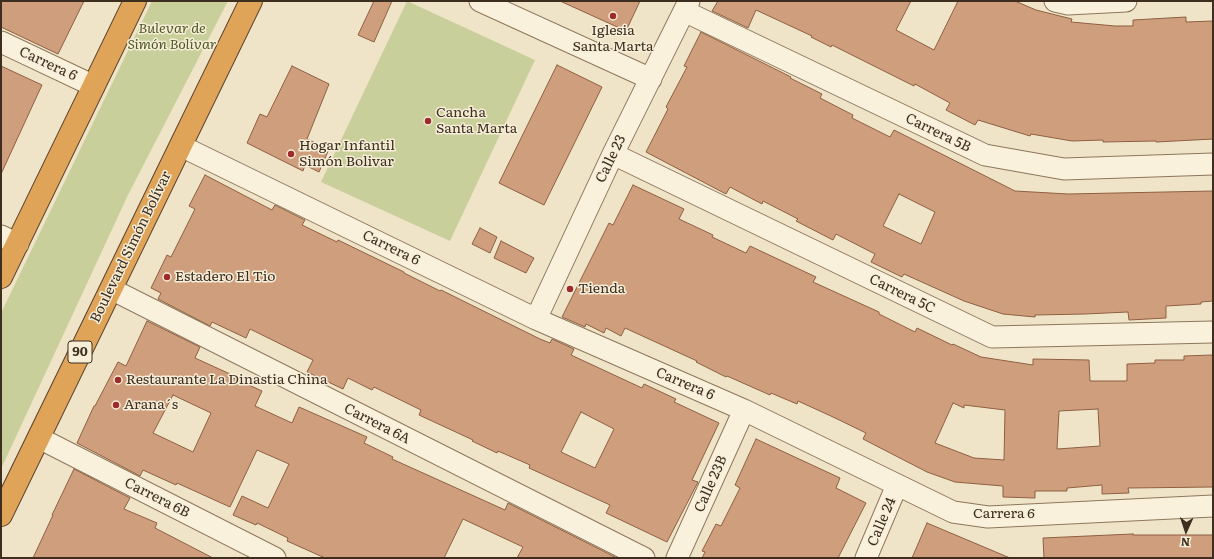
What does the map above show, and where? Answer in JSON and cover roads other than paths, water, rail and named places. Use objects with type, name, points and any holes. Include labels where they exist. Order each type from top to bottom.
[{"type":"highway","points":[[1,277],[10,240],[94,86],[135,1]]},
{"type":"highway","name":"Boulevard Simón Bolívar","points":[[1,515],[251,1]]},
{"type":"street","points":[[480,1],[651,79]]},
{"type":"street","points":[[1055,1],[1068,4],[1126,1]]},
{"type":"street","name":"Calle 23","points":[[536,319],[613,154],[687,6]]},
{"type":"street","name":"Carrera 5B","points":[[687,6],[985,155],[1064,169],[1213,164]]},
{"type":"street","name":"Carrera 6","points":[[1,42],[94,86]]},
{"type":"street","name":"Carrera 6","points":[[181,146],[536,319],[744,410],[953,512],[988,517],[1213,506]]},
{"type":"street","name":"Carrera 5C","points":[[613,154],[992,337],[1213,332]]},
{"type":"street","name":"Carrera 6A","points":[[110,289],[644,558]]},
{"type":"street","name":"Calle 23B","points":[[677,558],[744,410]]},
{"type":"street","name":"Carrera 6B","points":[[39,438],[275,558]]},
{"type":"street","name":"Calle 24","points":[[866,558],[898,485]]},
{"type":"place","name":"Iglesia Santa Marta","points":[[613,16]]},
{"type":"place","name":"Cancha Santa Marta","points":[[428,121]]},
{"type":"place","name":"Hogar Infantil Simón Bolivar","points":[[291,154]]},
{"type":"place","name":"Estadero El Tio","points":[[167,277]]},
{"type":"place","name":"Tienda","points":[[570,289]]},
{"type":"place","name":"Restaurante La Dinastia China","points":[[118,380]]},
{"type":"place","name":"Arana´s","points":[[116,405]]},
{"type":"park label","name":"Bulevar de Simón Bolívar","points":[[172,38]]}]
